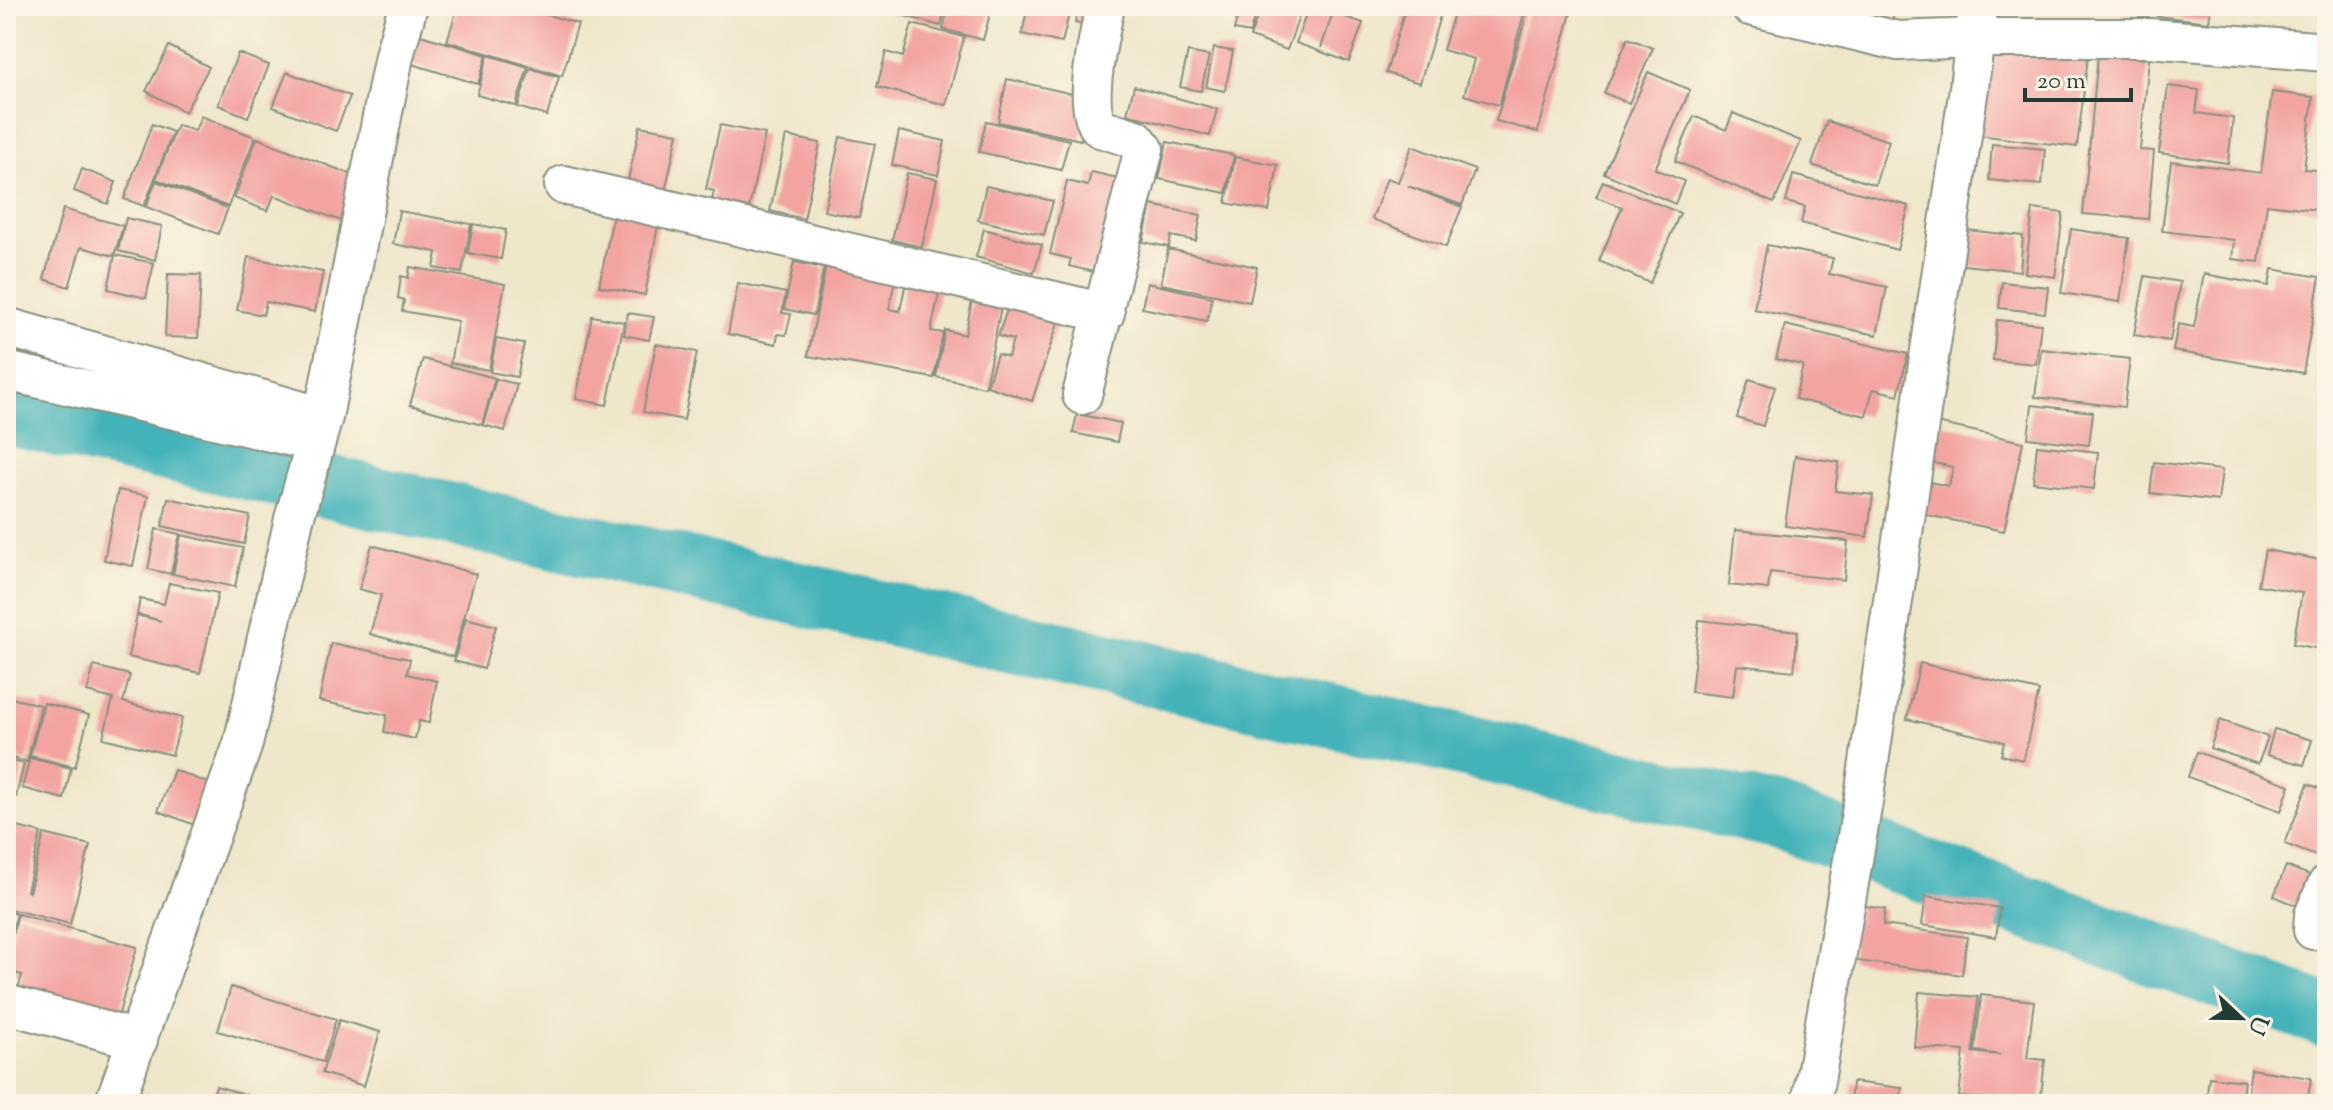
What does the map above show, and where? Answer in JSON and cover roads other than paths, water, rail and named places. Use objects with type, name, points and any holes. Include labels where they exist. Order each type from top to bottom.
[{"type":"street","points":[[114,1104],[243,744],[294,519],[315,442],[394,56],[408,6]]},
{"type":"street","points":[[1082,395],[1144,149],[1136,139],[1096,124],[1092,93],[1105,6]]},
{"type":"street","points":[[1750,6],[1898,41],[1976,22],[2327,52]]},
{"type":"street","points":[[1811,1104],[1864,796],[1969,88],[1976,22]]},
{"type":"street","points":[[564,185],[1105,313]]},
{"type":"street","points":[[6,327],[315,442]]},
{"type":"street","points":[[6,371],[315,442]]},
{"type":"street","points":[[2313,930],[2314,915],[2327,885]]},
{"type":"street","points":[[6,1004],[138,1040]]},
{"type":"waterway","points":[[6,413],[1777,817],[2327,1016]]}]
